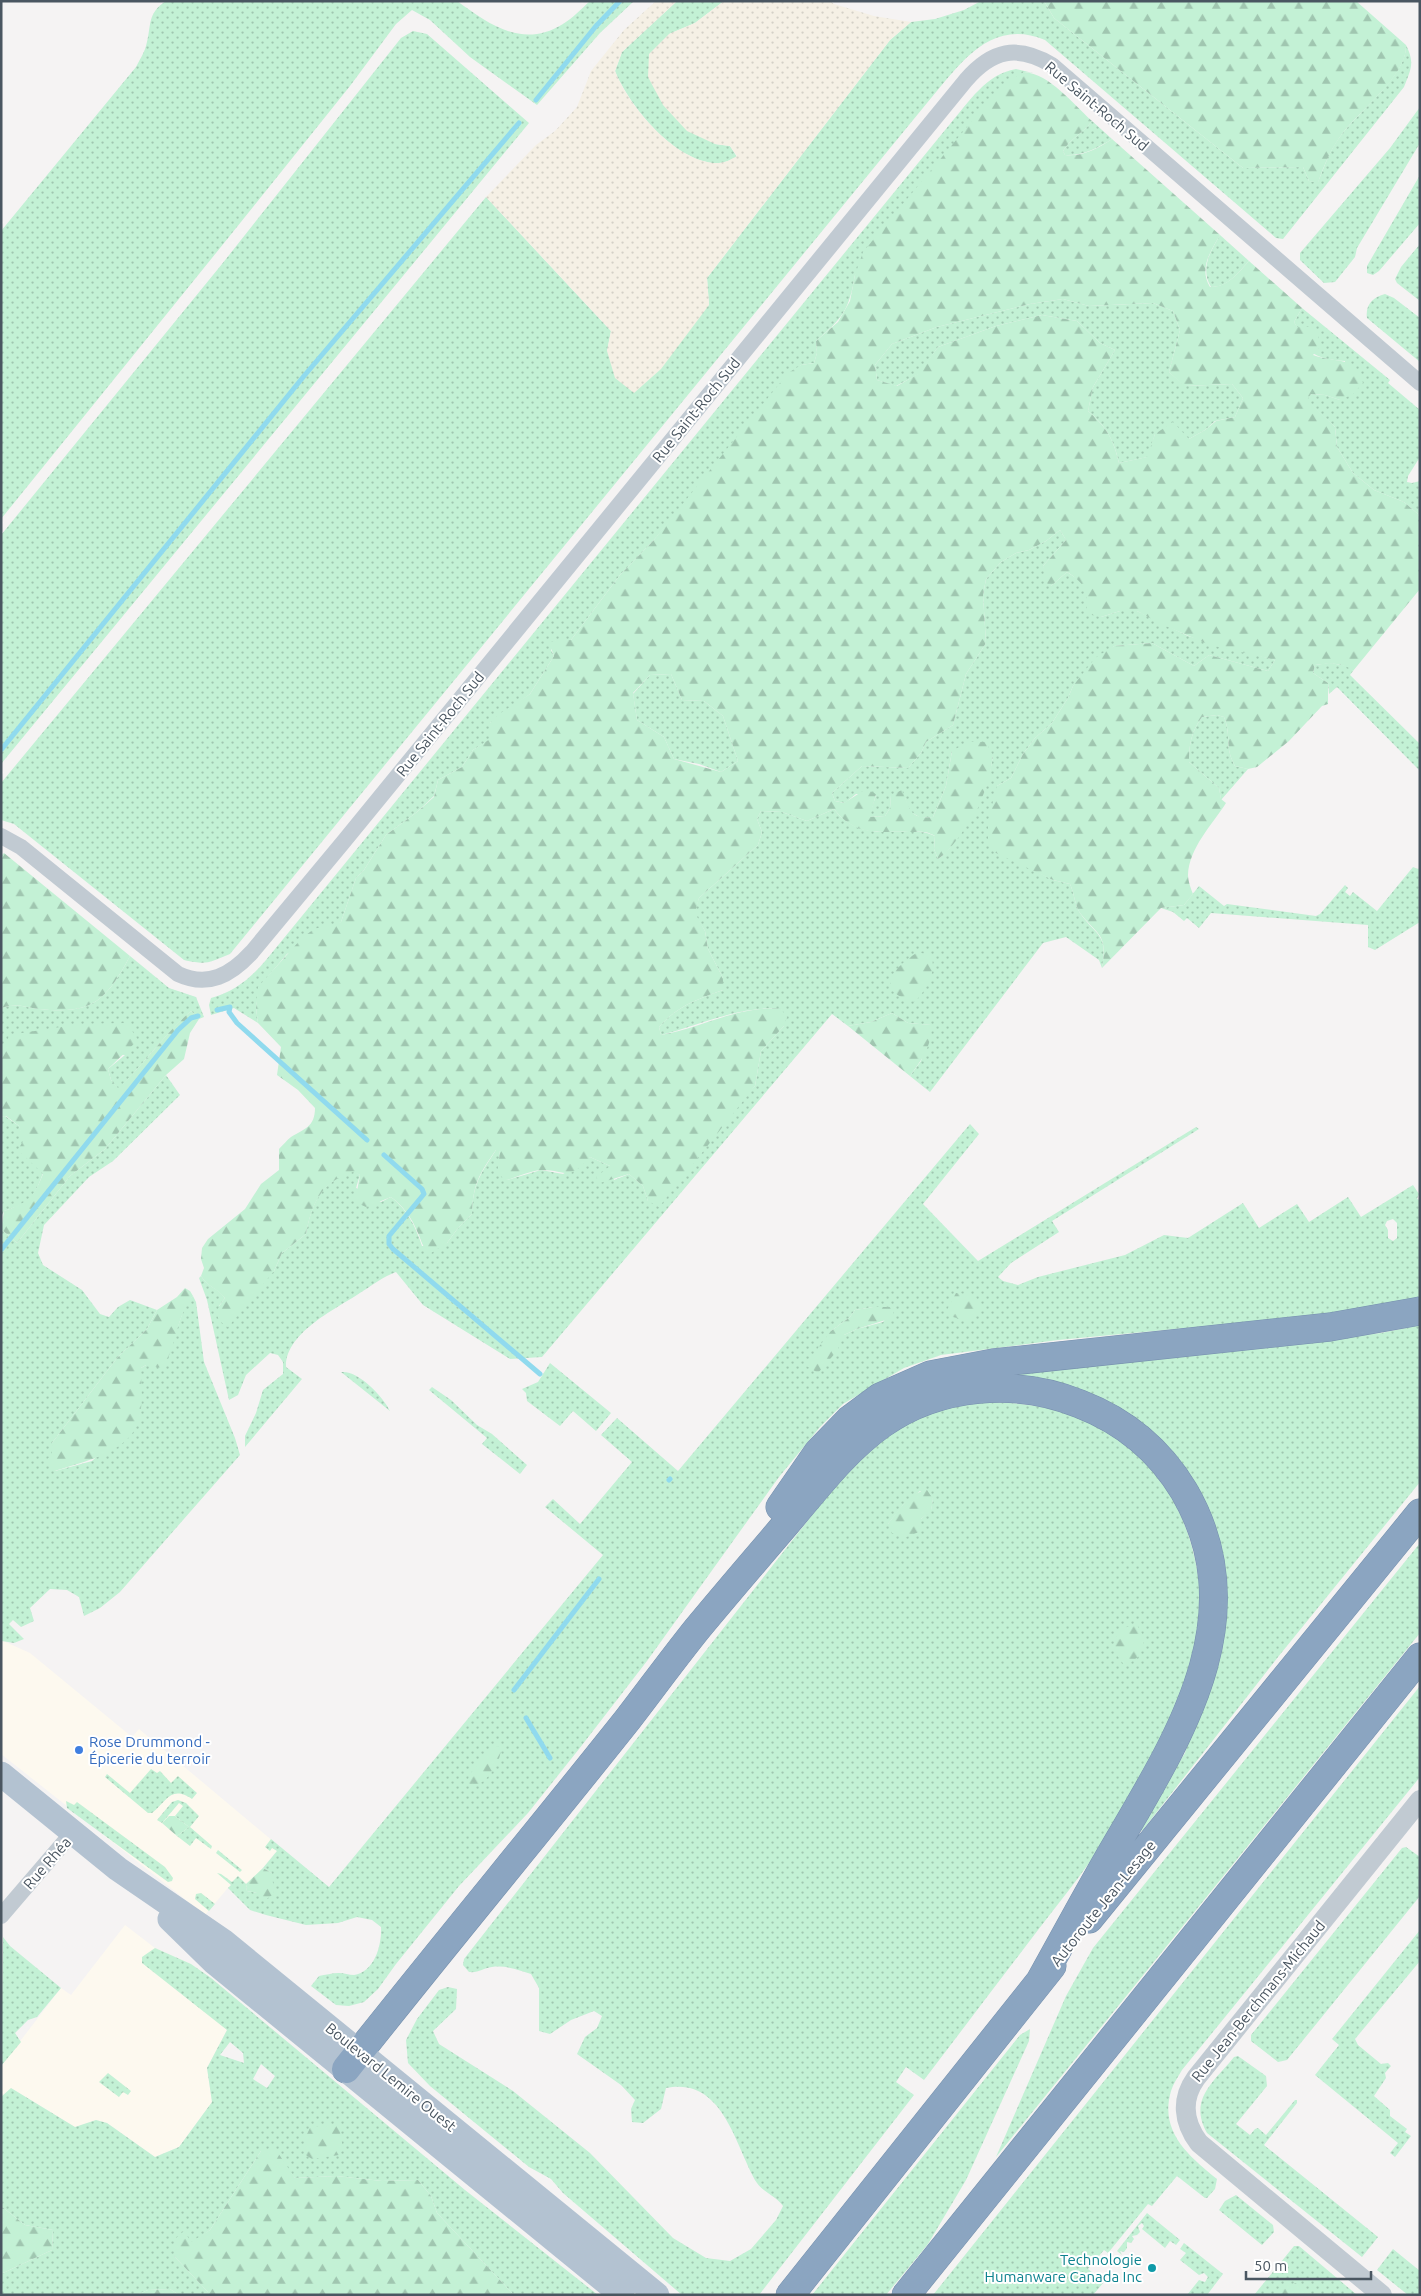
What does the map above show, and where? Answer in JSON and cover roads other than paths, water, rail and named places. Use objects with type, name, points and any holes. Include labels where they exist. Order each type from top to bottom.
[{"type":"highway","points":[[696,1630],[818,1452],[864,1408],[888,1393],[913,1381],[946,1371],[993,1363],[1338,1326],[1420,1312]]},
{"type":"highway","points":[[353,2060],[622,1726],[696,1630],[842,1458],[882,1424],[925,1402],[964,1391],[996,1388],[1052,1394],[1086,1406],[1119,1423],[1135,1434],[1158,1455],[1186,1496],[1207,1548],[1212,1575],[1213,1607],[1207,1653],[1194,1697],[1168,1756],[1040,1981]]},
{"type":"highway","name":"Autoroute Jean-Lesage","points":[[790,2295],[1040,1981],[1420,1513]]},
{"type":"highway","points":[[906,2295],[1420,1657]]},
{"type":"main road","name":"Boulevard Lemire Ouest","points":[[1,1774],[118,1869],[214,1962],[353,2060],[657,2295]]},
{"type":"main road","name":"Boulevard Lemire Ouest","points":[[118,1869],[224,1942],[353,2060],[622,2295]]},
{"type":"street","name":"Rue Saint-Roch Sud","points":[[1,836],[21,847],[178,974],[194,980],[209,981],[235,969],[252,952],[345,840],[966,80],[984,63],[1004,53],[1025,53],[1052,65],[1420,382]]},
{"type":"street","name":"Rue Jean-Berchmans-Michaud","points":[[1382,2295],[1199,2143],[1188,2125],[1185,2100],[1188,2089],[1196,2078],[1420,1800]]},
{"type":"street","name":"Rue Rhéa","points":[[1,1916],[73,1832]]},
{"type":"waterway","points":[[536,100],[596,26],[620,1]]},
{"type":"waterway","points":[[1,750],[304,376],[519,123]]},
{"type":"waterway","points":[[217,1010],[230,1007],[229,1012],[237,1023],[367,1140]]},
{"type":"waterway","points":[[1,1250],[178,1030],[191,1018],[198,1016]]},
{"type":"waterway","points":[[384,1155],[422,1189],[424,1194],[389,1236],[389,1244],[540,1374]]},
{"type":"waterway","points":[[514,1690],[599,1579]]},
{"type":"waterway","points":[[526,1718],[550,1758]]},
{"type":"place","name":"Rose Drummond - Épicerie du terroir","points":[[79,1750]]},
{"type":"place","name":"Technologie Humanware Canada Inc","points":[[1152,2268]]}]
